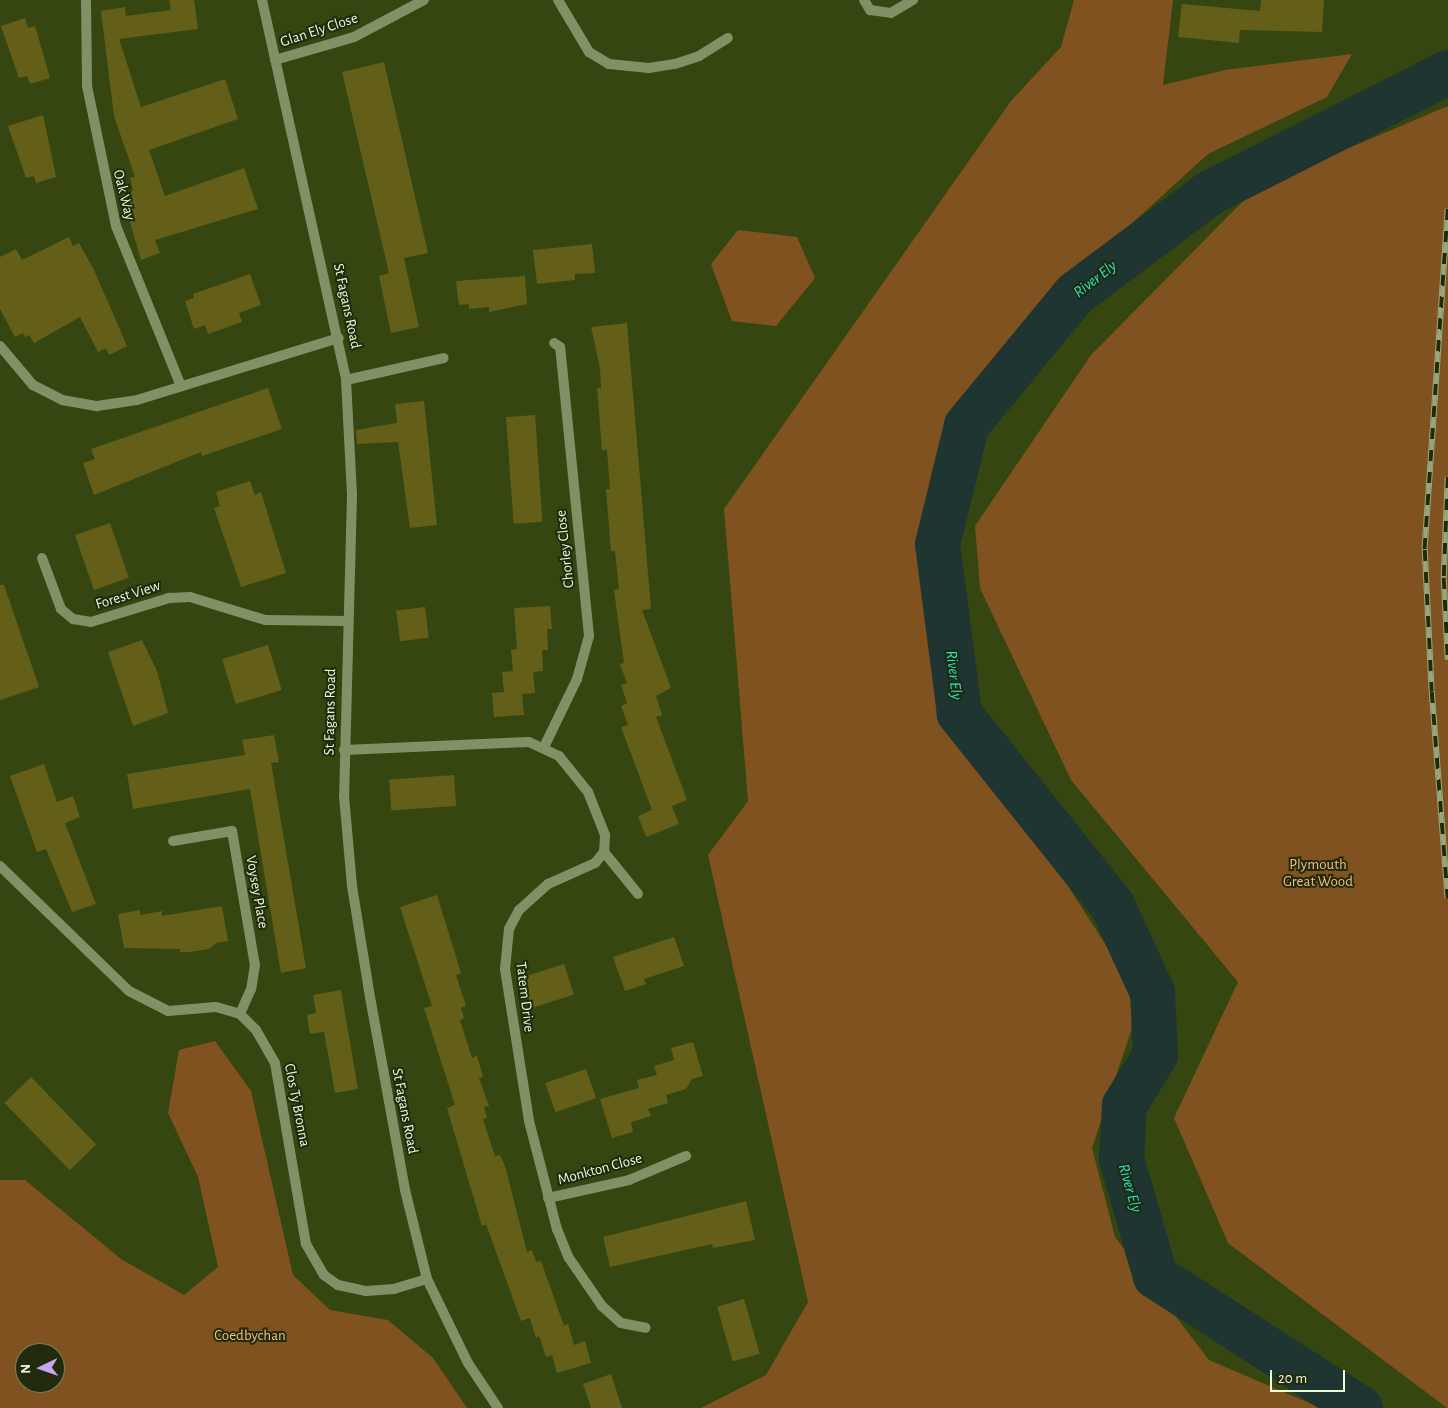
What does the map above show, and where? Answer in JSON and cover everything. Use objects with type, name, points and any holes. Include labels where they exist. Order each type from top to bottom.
[{"type":"street","name":"Oak Way","points":[[86,0],[87,86],[116,226],[181,386]]},
{"type":"street","name":"St Fagans Road","points":[[262,0],[339,338],[346,380],[352,495],[344,750],[352,886],[394,1133],[427,1279],[468,1363],[498,1408]]},
{"type":"street","name":"Glan Ely Close","points":[[275,60],[354,37],[424,0]]},
{"type":"street","points":[[558,0],[589,52],[609,64],[649,68],[675,64],[699,56],[728,38]]},
{"type":"street","points":[[864,0],[870,10],[892,13],[912,0]]},
{"type":"street","points":[[0,346],[33,385],[79,404],[116,405],[339,338]]},
{"type":"street","name":"Chorley Close","points":[[544,747],[577,679],[589,636],[560,347],[554,343]]},
{"type":"street","points":[[346,380],[444,358]]},
{"type":"street","name":"Forest View","points":[[42,558],[61,609],[73,619],[92,622],[169,598],[190,597],[265,620],[348,621]]},
{"type":"street","points":[[344,750],[512,741],[544,747],[558,756],[588,792],[605,835],[604,852],[638,894]]},
{"type":"street","name":"Voysey Place","points":[[173,841],[232,831],[254,965],[251,989],[240,1014]]},
{"type":"street","name":"Tatem Drive","points":[[604,852],[595,863],[548,884],[533,896],[519,910],[505,948],[519,1067],[548,1198],[569,1258],[585,1285],[621,1324],[646,1328]]},
{"type":"street","points":[[0,866],[129,991],[168,1010],[216,1007],[240,1014]]},
{"type":"street","name":"Clos Ty Bronna","points":[[240,1014],[268,1045],[275,1062],[306,1244],[324,1275],[338,1285],[366,1291],[394,1289],[427,1279]]},
{"type":"street","name":"Monkton Close","points":[[548,1198],[628,1180],[686,1156]]},
{"type":"green space","points":[[1074,0],[1173,0],[1163,85],[1225,70],[1352,54],[1327,97],[1208,154],[1129,226],[1048,310],[994,395],[932,473],[918,544],[943,625],[943,683],[984,756],[1113,956],[1137,1013],[1092,1148],[1115,1237],[1209,1360],[1321,1408],[701,1408],[766,1375],[808,1302],[708,855],[748,801],[724,509],[1011,101],[1061,47]]},
{"type":"green space","name":"Plymouth Great Wood","points":[[1448,106],[1447,1408],[1228,1243],[1174,1118],[1238,982],[1071,780],[980,588],[975,526],[1091,355],[1257,187]]},
{"type":"green space","points":[[738,230],[797,237],[815,278],[776,326],[732,321],[711,264]]},
{"type":"green space","name":"Coedbychan","points":[[215,1041],[251,1091],[293,1275],[330,1310],[388,1320],[433,1358],[467,1408],[0,1408],[0,1180],[25,1180],[121,1259],[184,1295],[218,1267],[198,1177],[168,1113],[179,1050]]},
{"type":"building","points":[[169,0],[194,0],[198,29],[119,39],[141,107],[225,79],[238,119],[149,150],[165,196],[244,168],[258,209],[155,240],[160,253],[141,260],[122,195],[133,191],[130,178],[135,177],[114,116],[101,11],[125,7],[126,16],[171,10]]},
{"type":"building","points":[[1261,0],[1324,0],[1322,32],[1240,30],[1239,43],[1178,37],[1182,4],[1260,11]]},
{"type":"building","points":[[25,18],[28,28],[35,26],[50,78],[30,84],[27,76],[19,78],[1,26]]},
{"type":"building","points":[[384,62],[428,253],[404,258],[419,327],[391,333],[379,276],[389,273],[342,72]]},
{"type":"building","points":[[43,115],[56,177],[36,183],[34,176],[26,178],[8,126]]},
{"type":"building","points":[[69,237],[73,246],[79,243],[94,270],[127,346],[109,355],[106,348],[98,352],[80,317],[34,343],[29,335],[25,337],[23,333],[15,337],[0,309],[0,257],[16,249],[22,260]]},
{"type":"building","points":[[592,244],[595,273],[575,274],[575,280],[537,284],[533,250]]},
{"type":"building","points":[[250,274],[261,305],[239,313],[242,322],[208,334],[205,325],[194,329],[185,301],[194,298],[193,294]]},
{"type":"building","points":[[525,276],[527,304],[489,312],[489,307],[469,309],[469,304],[459,305],[456,281]]},
{"type":"building","points":[[627,323],[651,609],[642,610],[671,688],[656,696],[662,715],[656,717],[687,800],[672,806],[679,824],[646,837],[638,816],[652,810],[621,727],[628,725],[621,706],[627,703],[621,685],[627,683],[620,664],[624,663],[614,590],[619,589],[615,551],[611,551],[606,489],[610,489],[607,450],[602,450],[597,388],[601,388],[600,368],[591,327]]},
{"type":"building","points":[[268,388],[282,429],[202,456],[201,452],[94,495],[83,463],[95,459],[91,449]]},
{"type":"building","points":[[424,401],[437,525],[410,528],[398,442],[357,444],[356,430],[397,423],[395,404]]},
{"type":"building","points":[[535,415],[542,522],[514,524],[506,417]]},
{"type":"building","points":[[250,481],[255,495],[261,492],[286,573],[241,587],[214,508],[220,506],[216,492]]},
{"type":"building","points":[[110,523],[129,578],[94,590],[75,535]]},
{"type":"building","points":[[0,585],[4,585],[39,687],[0,700]]},
{"type":"building","points":[[550,606],[552,629],[547,629],[548,650],[542,650],[543,671],[533,672],[535,693],[522,694],[524,715],[494,717],[492,693],[504,692],[502,672],[513,671],[511,650],[517,649],[514,608]]},
{"type":"building","points":[[425,607],[429,638],[400,641],[396,611]]},
{"type":"building","points":[[142,640],[157,671],[168,713],[133,726],[108,652]]},
{"type":"building","points":[[268,645],[282,690],[236,704],[222,659]]},
{"type":"building","points":[[274,735],[279,762],[271,763],[306,968],[281,973],[250,789],[133,809],[127,774],[245,755],[242,740]]},
{"type":"building","points":[[44,764],[57,802],[73,796],[80,817],[65,823],[96,904],[72,912],[46,849],[37,852],[10,776]]},
{"type":"building","points":[[454,775],[456,806],[391,810],[389,780]]},
{"type":"building","points":[[437,895],[461,973],[456,975],[466,1006],[461,1008],[464,1018],[460,1020],[472,1058],[477,1056],[483,1077],[479,1078],[489,1106],[484,1107],[487,1118],[483,1119],[489,1138],[495,1156],[500,1155],[505,1166],[527,1252],[532,1250],[536,1262],[541,1261],[564,1326],[568,1324],[574,1345],[585,1341],[591,1363],[557,1373],[552,1355],[546,1357],[539,1336],[536,1338],[530,1318],[521,1321],[486,1224],[482,1226],[447,1108],[455,1105],[424,1008],[432,1006],[400,907]]},
{"type":"building","points":[[222,906],[228,941],[216,943],[209,949],[189,952],[180,952],[180,949],[124,948],[118,914],[140,910],[140,915],[162,911],[162,916]]},
{"type":"building","points":[[674,937],[684,966],[644,979],[646,984],[625,991],[613,957]]},
{"type":"building","points":[[564,964],[574,994],[532,1008],[522,978]]},
{"type":"building","points":[[341,990],[358,1089],[335,1093],[324,1032],[310,1034],[307,1015],[316,1013],[313,995]]},
{"type":"building","points":[[693,1042],[703,1076],[692,1079],[686,1089],[666,1095],[668,1103],[648,1109],[651,1116],[631,1122],[633,1132],[612,1138],[600,1099],[639,1088],[637,1080],[657,1075],[654,1066],[674,1060],[671,1048]]},
{"type":"building","points":[[586,1069],[596,1098],[555,1112],[545,1083]]},
{"type":"building","points":[[31,1077],[96,1145],[70,1170],[4,1103]]},
{"type":"building","points":[[746,1201],[755,1240],[713,1248],[712,1244],[610,1267],[603,1237]]},
{"type":"building","points":[[744,1299],[760,1354],[733,1362],[717,1307]]},
{"type":"building","points":[[611,1374],[622,1408],[591,1408],[583,1384]]},
{"type":"waterway","name":"River Ely","points":[[1360,1408],[1155,1276],[1121,1158],[1124,1105],[1155,1054],[1152,992],[1112,905],[959,713],[937,544],[966,425],[1075,293],[1210,192],[1448,72]]},
{"type":"railway","points":[[1448,209],[1425,550],[1432,692],[1448,898]]},
{"type":"railway","points":[[1448,477],[1444,578],[1448,660]]}]
